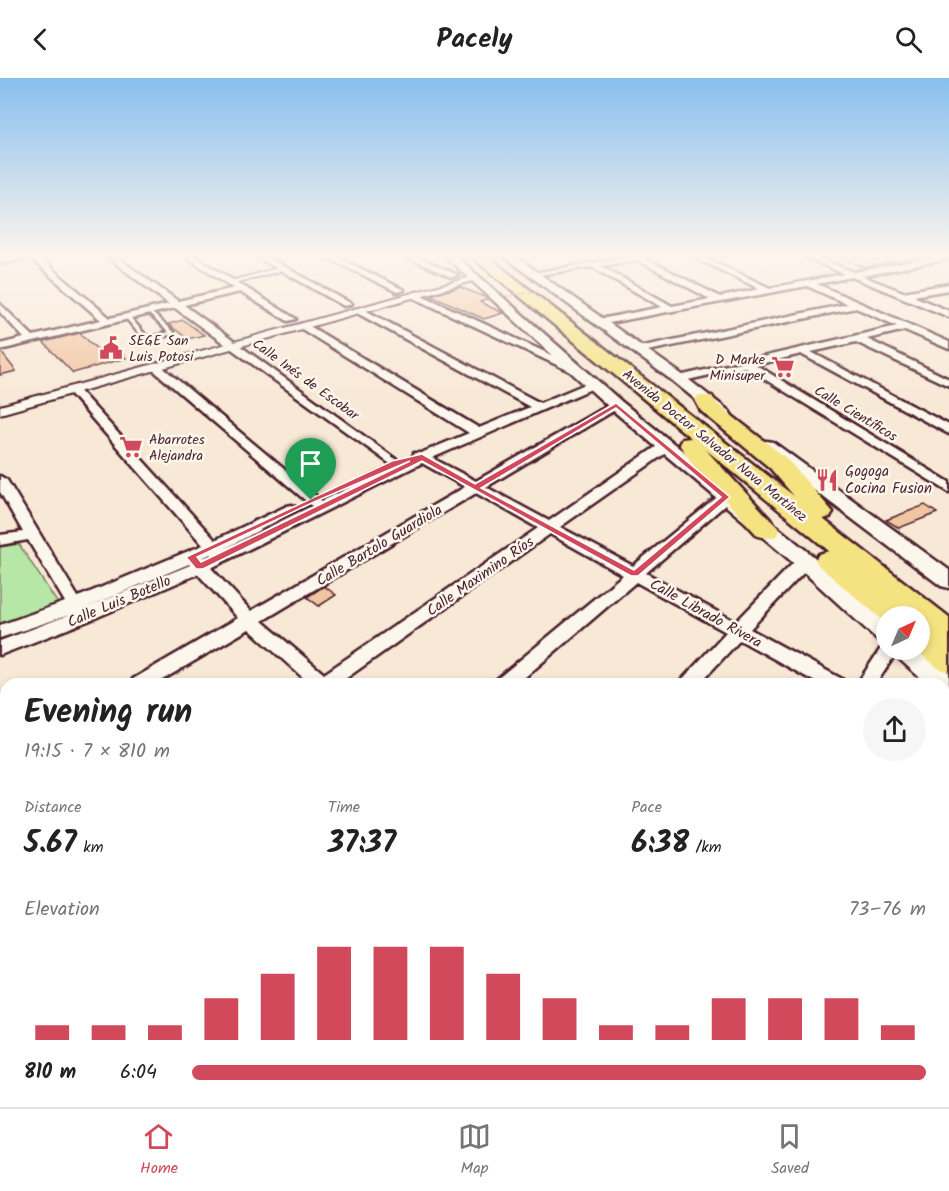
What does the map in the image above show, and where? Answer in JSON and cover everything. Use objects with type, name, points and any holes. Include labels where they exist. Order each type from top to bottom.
[{"type":"highway","name":"Avenida Doctor Salvador Nava Martínez","points":[[514,305],[690,444],[884,606]]},
{"type":"highway","name":"Avenida Doctor Salvador Nava Martínez","points":[[516,305],[872,570],[949,633]]},
{"type":"highway","points":[[705,400],[708,407],[778,463],[872,570]]},
{"type":"highway","points":[[690,444],[701,460],[767,530]]},
{"type":"highway","points":[[930,644],[949,660]]},
{"type":"main road","name":"Avenida Doctor Salvador Nava Martínez","points":[[508,305],[616,405],[805,561],[876,625]]},
{"type":"main road","name":"Avenida Doctor Salvador Nava Martínez","points":[[575,305],[679,379],[949,580]]},
{"type":"main road","points":[[916,660],[937,678]]},
{"type":"street","points":[[89,305],[108,321]]},
{"type":"street","points":[[0,347],[177,305]]},
{"type":"street","name":"Calle Inés de Escobar","points":[[177,305],[395,463]]},
{"type":"street","points":[[268,305],[291,319]]},
{"type":"street","points":[[0,398],[343,305]]},
{"type":"street","points":[[0,410],[378,305]]},
{"type":"street","points":[[436,305],[588,378]]},
{"type":"street","points":[[664,305],[671,309]]},
{"type":"street","points":[[598,322],[692,305]]},
{"type":"street","points":[[857,305],[949,346]]},
{"type":"street","points":[[638,350],[857,305]]},
{"type":"street","points":[[927,305],[949,314]]},
{"type":"street","points":[[0,307],[30,339]]},
{"type":"street","points":[[360,310],[541,408]]},
{"type":"street","points":[[303,326],[476,432]]},
{"type":"street","points":[[679,379],[907,327]]},
{"type":"street","points":[[859,339],[949,383]]},
{"type":"street","points":[[804,352],[949,430]]},
{"type":"street","name":"Calle Científicos","points":[[748,364],[949,488]]},
{"type":"street","points":[[156,367],[316,503]]},
{"type":"street","name":"Calle Luis Botello","points":[[316,503],[476,432],[541,408],[588,378]]},
{"type":"street","points":[[73,390],[217,551]]},
{"type":"street","name":"Calle Bartolo Guardiola","points":[[151,678],[616,405]]},
{"type":"street","name":"Calle Maximino Ríos","points":[[332,678],[665,447]]},
{"type":"street","name":"Calle Luis Botello","points":[[0,648],[79,611],[195,562],[395,463],[424,456]]},
{"type":"street","name":"Calle Librado Rivera","points":[[424,456],[476,488],[824,678]]},
{"type":"street","points":[[0,480],[79,611]]},
{"type":"street","points":[[511,678],[726,497]]},
{"type":"street","points":[[0,540],[33,535]]},
{"type":"street","points":[[693,678],[805,561]]},
{"type":"street","points":[[195,562],[251,621],[316,678]]},
{"type":"street","name":"Calle Luis Botello","points":[[0,632],[79,611]]},
{"type":"street","points":[[870,678],[882,660]]},
{"type":"lane","points":[[127,316],[147,340],[171,333],[150,311]]},
{"type":"green space","points":[[19,544],[62,610],[0,634],[0,547]]},
{"type":"building","points":[[453,305],[486,305],[503,313],[484,319]]},
{"type":"building","points":[[183,320],[204,335],[188,339],[168,324]]},
{"type":"building","points":[[80,333],[98,350],[112,346],[126,358],[73,373],[43,342]]},
{"type":"building","points":[[1,352],[16,371],[0,375]]},
{"type":"building","points":[[925,505],[937,513],[899,528],[886,520]]},
{"type":"building","points":[[324,586],[336,595],[319,606],[307,597]]},
{"type":"place","name":"SEGE San Luis Potosi","points":[[111,348]]},
{"type":"place","name":"D Marke Minisuper","points":[[783,367]]},
{"type":"place","name":"Abarrotes Alejandra","points":[[131,447]]},
{"type":"place","name":"Gogoga Cocina Fusion","points":[[827,480]]},
{"type":"route","points":[[311,500],[191,557],[200,567],[422,458],[476,488],[635,574],[726,497],[616,405],[476,488],[419,456],[395,463],[311,500]]}]
